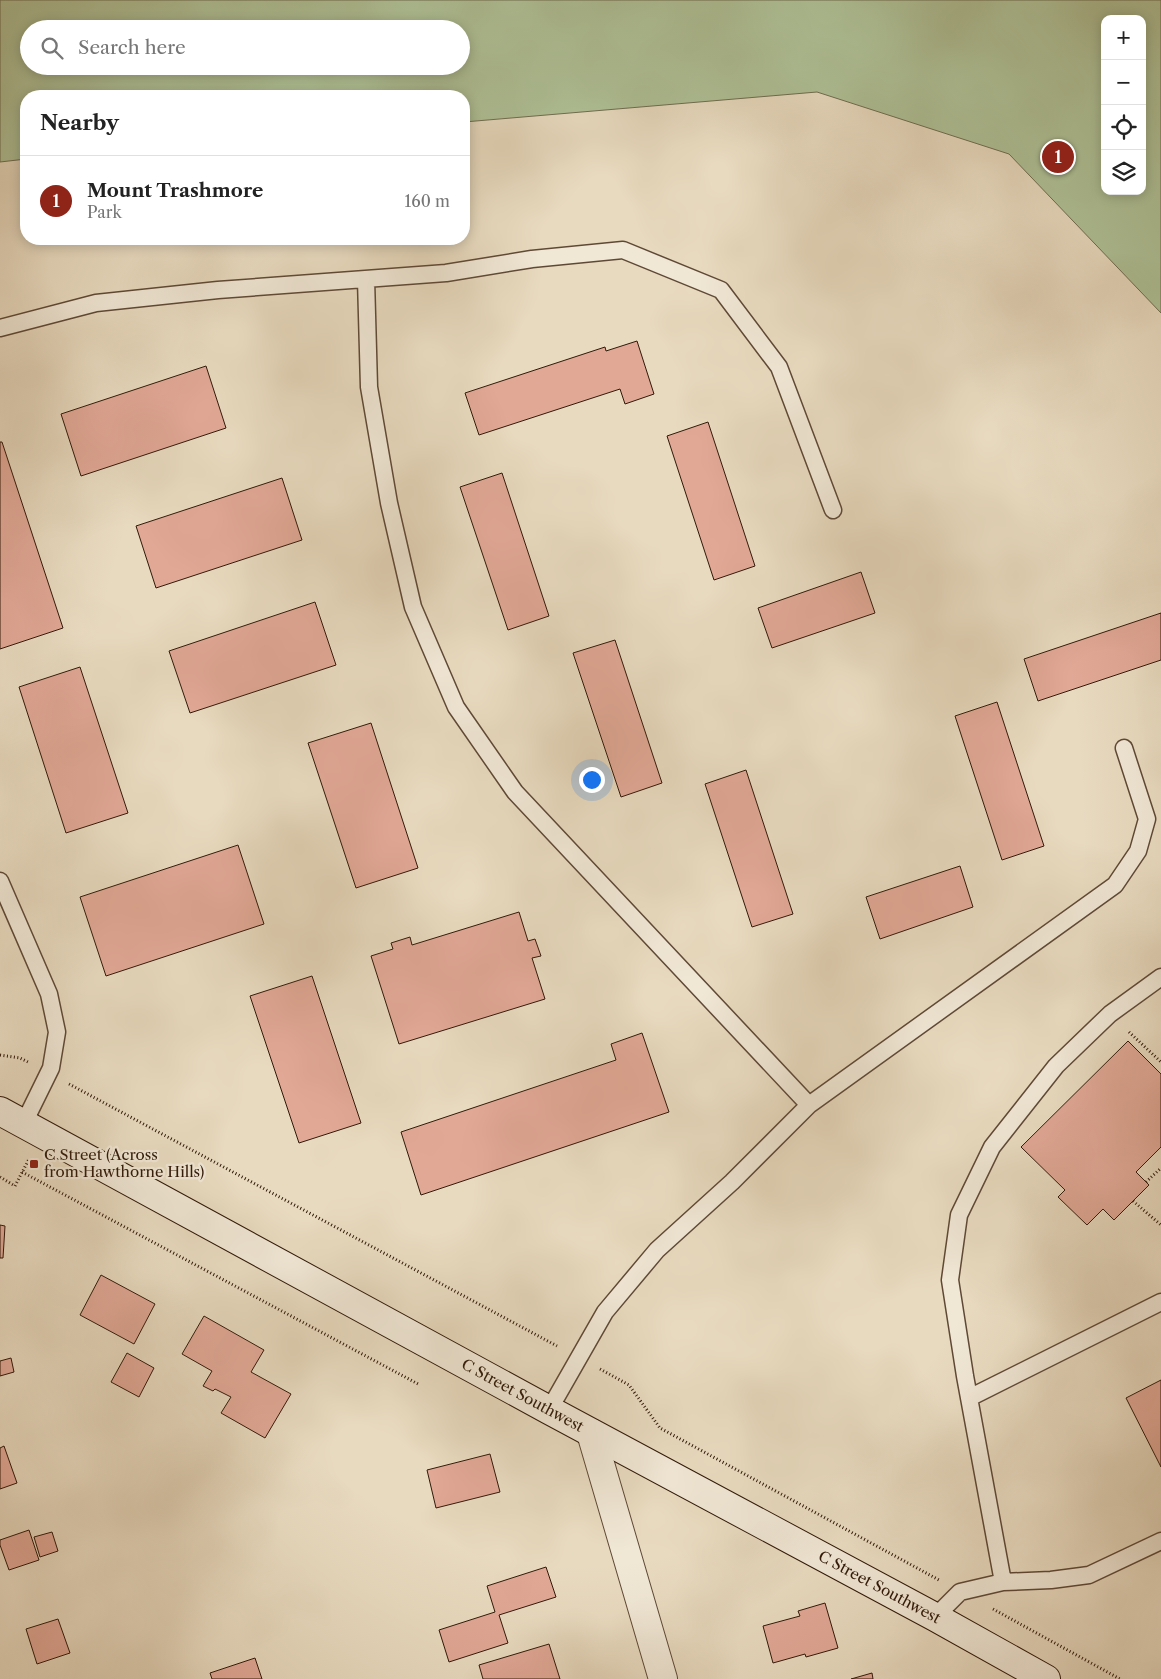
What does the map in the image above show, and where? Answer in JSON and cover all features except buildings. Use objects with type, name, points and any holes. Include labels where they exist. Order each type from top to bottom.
[{"type":"main road","name":"C Street Southwest","points":[[0,1111],[591,1433],[936,1617],[1046,1679]]},
{"type":"main road","points":[[591,1433],[663,1679]]},
{"type":"lane","points":[[0,328],[96,303],[218,290],[446,273],[532,259],[623,250],[721,290],[779,367],[833,510]]},
{"type":"lane","points":[[366,280],[369,388],[389,503],[413,607],[456,708],[514,792],[809,1105]]},
{"type":"lane","points":[[549,1410],[605,1312],[657,1250],[732,1182],[809,1105],[1115,885],[1138,851],[1147,819],[1124,748]]},
{"type":"lane","points":[[0,881],[49,994],[57,1032],[51,1068],[24,1123]]},
{"type":"lane","points":[[1003,1582],[969,1398],[950,1280],[958,1215],[992,1147],[1056,1066],[1110,1014],[1161,977]]},
{"type":"lane","points":[[969,1398],[1161,1302]]},
{"type":"lane","points":[[936,1617],[960,1592],[1003,1582],[1051,1580],[1090,1575],[1161,1541]]},
{"type":"path","points":[[1110,1014],[1161,1062]]},
{"type":"path","points":[[0,1055],[20,1058],[629,1385],[660,1428],[1120,1679]]},
{"type":"path","points":[[0,1177],[15,1186],[30,1157]]},
{"type":"path","points":[[1146,1182],[1161,1168]]},
{"type":"path","points":[[22,1172],[420,1385]]},
{"type":"path","points":[[1133,1201],[1161,1225]]},
{"type":"green space","points":[[0,0],[1161,0],[1161,313],[1009,154],[817,92],[470,121],[470,90],[20,90],[20,160],[0,162]]},
{"type":"place","name":"Mount Trashmore","points":[[1058,157]]},
{"type":"place","name":"C Street (Across from Hawthorne Hills)","points":[[34,1164]]}]
